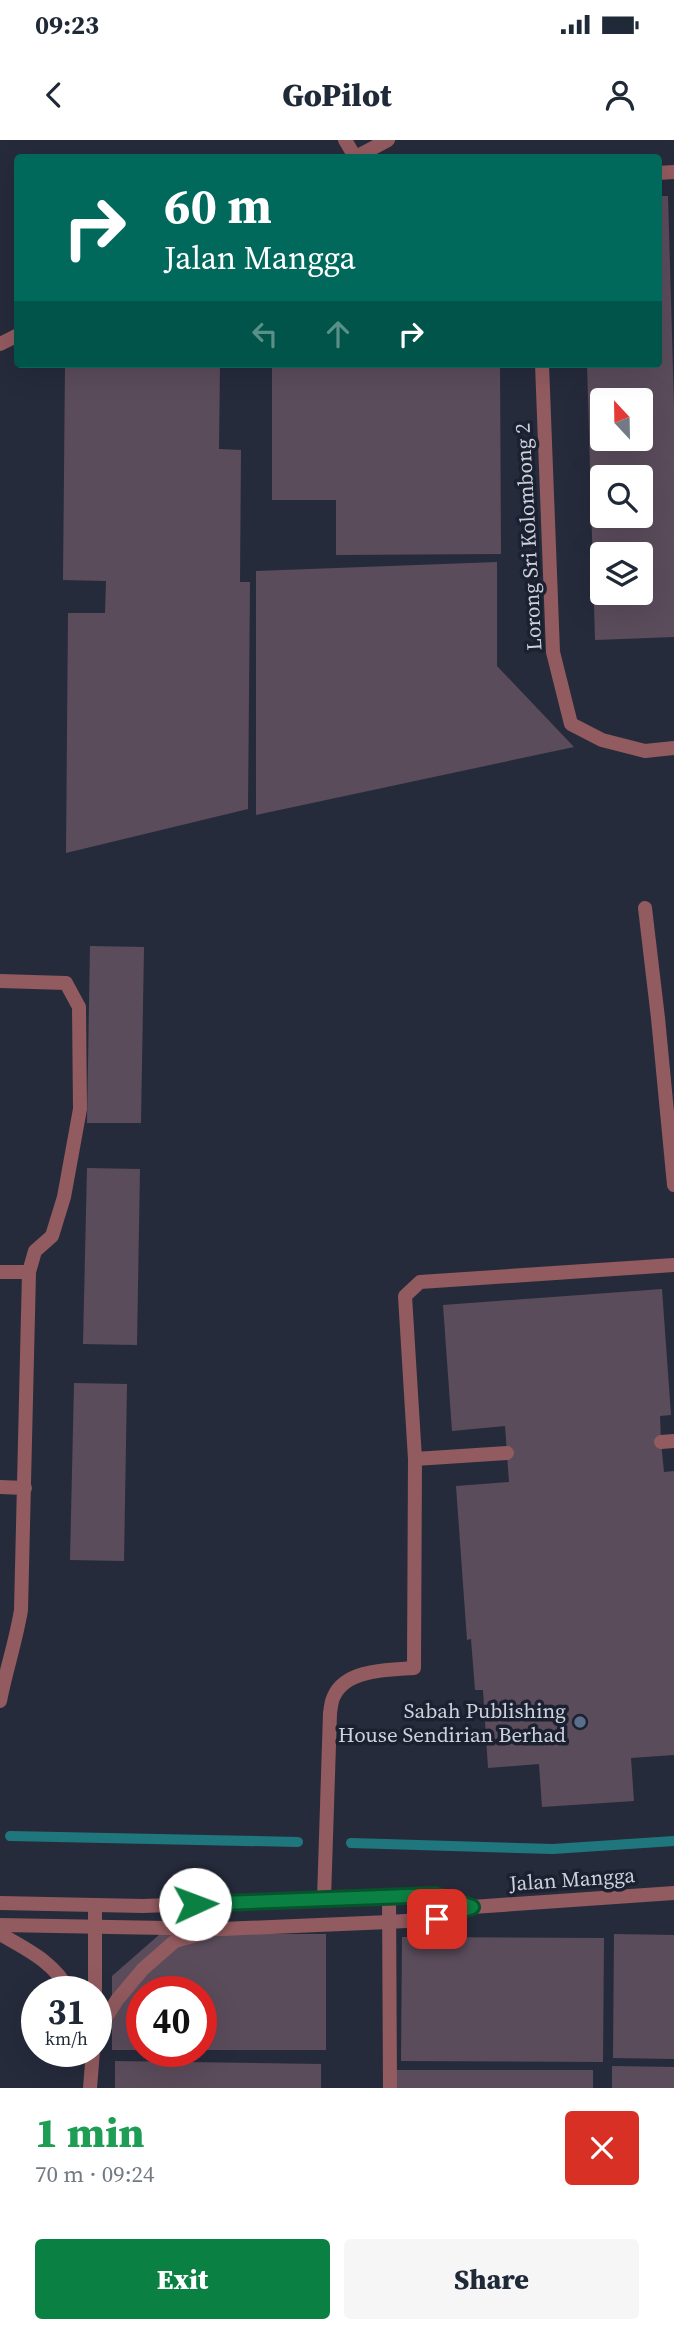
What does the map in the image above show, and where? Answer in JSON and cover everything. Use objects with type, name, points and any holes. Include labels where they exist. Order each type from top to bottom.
[{"type":"street","points":[[360,154],[388,140]]},
{"type":"street","name":"Lorong Sri Kolombong 2","points":[[542,368],[553,652],[571,724],[602,740],[645,751],[674,748]]},
{"type":"street","points":[[645,908],[674,1185]]},
{"type":"street","points":[[0,981],[66,983],[79,1007],[80,1109],[64,1197],[52,1237],[35,1251],[29,1272],[22,1610],[16,1641],[3,1666],[0,1701]]},
{"type":"street","points":[[324,1899],[330,1713],[334,1696],[347,1680],[380,1671],[414,1668],[415,1459],[405,1296],[420,1282],[674,1265]]},
{"type":"street","points":[[0,1272],[29,1272]]},
{"type":"street","points":[[415,1459],[507,1453]]},
{"type":"street","points":[[0,1487],[24,1488]]},
{"type":"street","name":"Jalan Mangga","points":[[0,1925],[219,1928],[389,1922],[437,1919],[472,1907],[674,1893]]},
{"type":"street","name":"Jalan Mangga","points":[[0,1903],[143,1906],[435,1895],[472,1907]]},
{"type":"street","points":[[389,1897],[390,2088]]},
{"type":"street","points":[[94,1976],[95,1905]]},
{"type":"street","points":[[112,2008],[143,1969],[175,1941],[219,1928]]},
{"type":"street","points":[[0,1934],[38,1956],[56,1969],[60,1976]]},
{"type":"street","points":[[89,2088],[91,2067]]},
{"type":"building","points":[[662,196],[668,196],[674,405],[674,637],[595,640],[594,605],[653,605],[653,542],[592,542],[592,528],[653,528],[653,465],[590,465],[590,468],[587,368],[662,368]]},
{"type":"building","points":[[65,368],[220,368],[219,449],[241,450],[240,582],[250,582],[248,809],[66,853],[68,613],[105,613],[106,581],[63,580]]},
{"type":"building","points":[[272,368],[500,368],[501,554],[336,555],[336,500],[272,500]]},
{"type":"building","points":[[497,562],[497,666],[574,747],[256,815],[256,571]]},
{"type":"building","points":[[90,946],[144,947],[141,1123],[87,1123]]},
{"type":"building","points":[[87,1168],[140,1169],[137,1345],[83,1344]]},
{"type":"building","points":[[662,1289],[671,1415],[660,1416],[661,1442],[664,1472],[674,1471],[674,1755],[631,1758],[634,1801],[542,1807],[539,1764],[488,1768],[483,1690],[475,1690],[471,1639],[467,1640],[456,1486],[509,1482],[505,1426],[452,1431],[443,1305]]},
{"type":"building","points":[[74,1383],[127,1384],[124,1561],[70,1560]]},
{"type":"building","points":[[160,1934],[326,1934],[326,2050],[217,2050],[217,1976],[126,1976],[126,2050],[112,2050],[112,1976]]},
{"type":"building","points":[[614,1934],[674,1935],[674,2059],[613,2058]]},
{"type":"building","points":[[402,1937],[604,1938],[603,2062],[401,2061]]},
{"type":"building","points":[[115,2061],[126,2061],[126,2067],[217,2067],[217,2062],[321,2064],[321,2088],[115,2088]]},
{"type":"building","points":[[612,2066],[674,2067],[674,2088],[612,2088]]},
{"type":"building","points":[[391,2070],[593,2070],[593,2088],[391,2088]]},
{"type":"waterway","points":[[10,1836],[298,1842]]},
{"type":"waterway","points":[[351,1843],[553,1849],[674,1841]]},
{"type":"place","name":"Sabah Publishing House Sendirian Berhad","points":[[580,1722]]},
{"type":"route","points":[[195,1904],[435,1895],[472,1907],[437,1919]]}]
